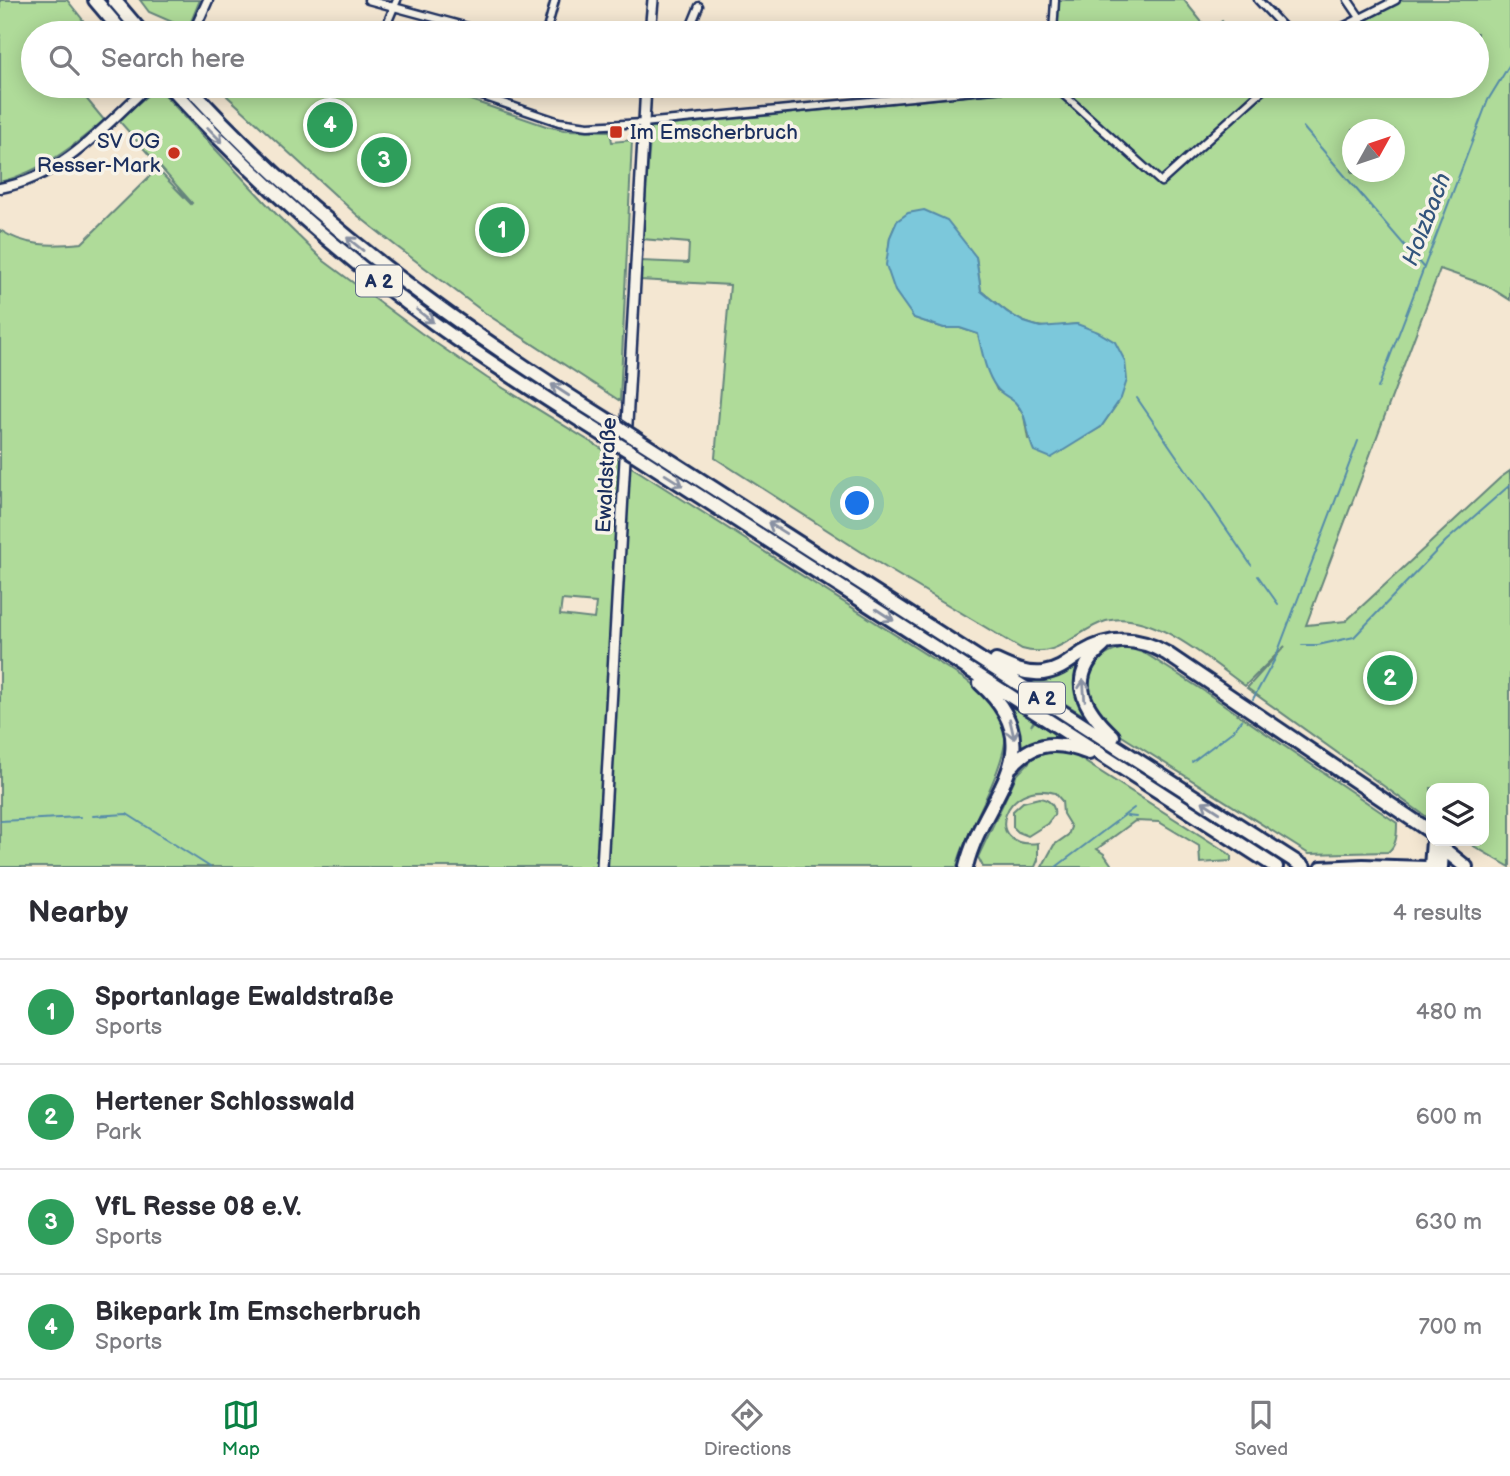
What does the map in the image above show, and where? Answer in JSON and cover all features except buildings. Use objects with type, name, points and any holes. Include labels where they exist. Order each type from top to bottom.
[{"type":"highway","points":[[95,0],[113,21]]},
{"type":"highway","points":[[114,0],[132,21]]},
{"type":"highway","name":"A 2","points":[[181,98],[245,165],[335,246],[496,367],[1276,867]]},
{"type":"highway","name":"A 2","points":[[200,98],[272,171],[344,235],[388,271],[504,354],[1304,867]]},
{"type":"highway","points":[[945,636],[1016,670],[1035,673],[1060,668],[1090,649],[1111,642],[1138,641],[1166,653],[1426,832]]},
{"type":"highway","points":[[1111,642],[1094,654],[1088,663],[1084,673],[1083,694],[1090,713],[1139,760]]},
{"type":"highway","points":[[954,659],[995,696],[1007,713],[1015,743],[1008,772],[979,836],[972,865]]},
{"type":"highway","points":[[1008,772],[1020,757],[1037,746],[1047,744],[1076,748],[1116,765]]},
{"type":"highway","points":[[1431,867],[1432,846]]},
{"type":"highway","points":[[1435,846],[1441,867]]},
{"type":"highway","points":[[1443,846],[1466,867]]},
{"type":"main road","points":[[651,21],[653,0]]},
{"type":"main road","name":"Ewaldstraße","points":[[602,867],[645,98]]},
{"type":"main road","points":[[1321,867],[1425,867]]},
{"type":"street","points":[[198,21],[208,0]]},
{"type":"street","points":[[369,0],[396,3],[452,21]]},
{"type":"street","points":[[549,21],[555,0]]},
{"type":"street","points":[[1054,21],[1055,0]]},
{"type":"street","points":[[1258,0],[1278,21]]},
{"type":"street","points":[[1348,0],[1361,19]]},
{"type":"street","points":[[1357,21],[1396,0]]},
{"type":"street","points":[[388,21],[396,3]]},
{"type":"street","points":[[693,21],[699,6]]},
{"type":"street","points":[[0,188],[24,181],[60,164],[134,98]]},
{"type":"street","points":[[488,98],[559,122],[588,127],[902,98]]},
{"type":"street","points":[[1067,98],[1161,182],[1254,98]]},
{"type":"green space","points":[[0,0],[67,0],[82,21],[21,21],[21,98],[86,98],[104,120],[43,165],[0,182]]},
{"type":"green space","points":[[140,0],[200,0],[191,21],[170,21],[149,12]]},
{"type":"green space","points":[[1059,0],[1184,0],[1201,21],[1057,21]]},
{"type":"green space","points":[[1401,0],[1510,0],[1510,300],[1486,285],[1440,269],[1306,625],[1346,621],[1510,471],[1510,867],[1474,846],[1489,846],[1489,783],[1426,783],[1426,816],[1247,688],[1285,646],[1245,686],[1180,640],[1161,630],[1124,619],[1095,625],[1046,651],[1022,649],[888,569],[715,458],[730,285],[640,280],[641,261],[688,263],[689,243],[642,239],[651,127],[948,98],[1489,98],[1489,21],[1362,21]],"holes":[[[897,221],[976,257],[981,291],[1014,317],[1030,324],[1043,327],[1077,324],[1121,398],[1101,427],[1068,446],[1028,439],[1024,416],[1013,398],[997,390],[978,334],[960,328],[944,328],[914,318],[887,265],[890,238]]]},
{"type":"green space","points":[[144,98],[167,98],[324,261],[421,333],[487,378],[966,680],[985,695],[1000,714],[1005,740],[999,766],[962,849],[957,867],[0,867],[0,230],[20,240],[40,244],[82,243],[155,171],[159,171],[191,204],[120,119]],"holes":[[[562,600],[596,603],[594,619],[560,615]]]},
{"type":"green space","points":[[229,98],[465,98],[546,126],[564,130],[610,131],[612,142],[632,140],[620,401],[485,313],[357,215]]},
{"type":"green space","points":[[1129,648],[1146,654],[1201,689],[1397,823],[1396,839],[1391,849],[1388,852],[1309,854],[1106,726],[1090,703],[1090,673],[1101,658]]},
{"type":"green space","points":[[1090,652],[1087,660],[1088,718],[1048,693],[1051,687],[1047,692],[1020,675],[1029,676]]},
{"type":"green space","points":[[1003,701],[1034,720],[1031,726],[1035,721],[1064,741],[1018,755]]},
{"type":"green space","points":[[1053,751],[1071,753],[1228,853],[1231,861],[1200,863],[1199,846],[1159,822],[1135,821],[1097,849],[1113,867],[1042,867],[1054,845],[1068,835],[1071,827],[1063,814],[1062,801],[1055,793],[1037,791],[1023,795],[1012,804],[1004,826],[1009,836],[1020,842],[1038,843],[1038,860],[1035,867],[983,867],[978,857],[1016,776],[1034,757]]},
{"type":"green space","points":[[1039,798],[1051,803],[1054,815],[1047,824],[1028,836],[1018,832],[1013,827],[1013,811],[1023,802]]},
{"type":"water","points":[[924,210],[947,220],[976,257],[981,291],[1007,312],[1040,327],[1077,324],[1115,342],[1125,361],[1127,380],[1121,398],[1101,427],[1051,458],[1034,451],[1020,408],[999,391],[989,375],[978,334],[960,328],[944,328],[914,318],[895,291],[886,265],[890,237],[897,221],[908,213]]},
{"type":"waterway","name":"Holzbach","points":[[1378,388],[1488,100],[1510,64]]},
{"type":"waterway","points":[[1303,127],[1423,267]]},
{"type":"waterway","points":[[1137,398],[1251,565]]},
{"type":"waterway","name":"Holzbach","points":[[1253,699],[1275,659],[1358,441]]},
{"type":"waterway","points":[[1302,645],[1318,645],[1354,637],[1446,541],[1510,485]]},
{"type":"waterway","points":[[1258,576],[1278,604]]},
{"type":"waterway","name":"Holzbach","points":[[1192,762],[1233,731],[1242,720]]},
{"type":"waterway","name":"Holzbach","points":[[1056,867],[1134,808]]},
{"type":"waterway","points":[[93,816],[127,814],[210,867]]},
{"type":"waterway","points":[[1127,816],[1136,817]]},
{"type":"waterway","points":[[0,821],[80,817]]},
{"type":"place","name":"Bikepark Im Emscherbruch","points":[[330,125]]},
{"type":"place","name":"Im Emscherbruch","points":[[616,132]]},
{"type":"place","name":"SV OG Resser-Mark","points":[[174,153]]},
{"type":"place","name":"VfL Resse 08 e.V.","points":[[384,160]]},
{"type":"place","name":"Sportanlage Ewaldstraße","points":[[502,230]]},
{"type":"place","name":"Hertener Schlosswald","points":[[1390,678]]}]
